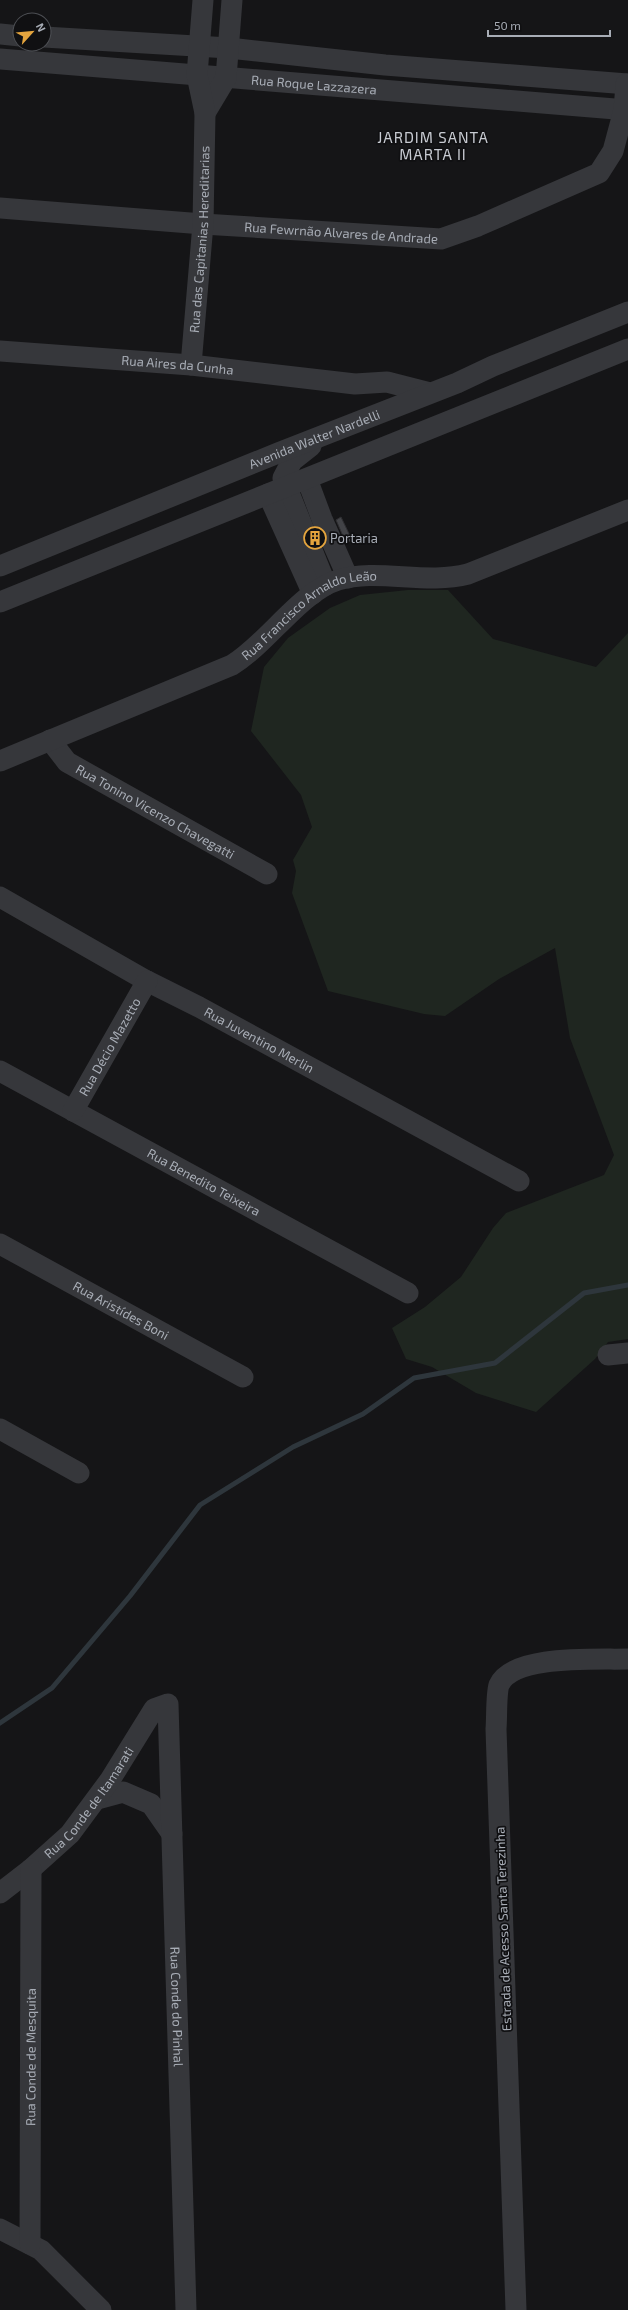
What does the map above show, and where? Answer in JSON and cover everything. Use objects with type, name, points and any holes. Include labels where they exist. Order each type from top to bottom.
[{"type":"street","name":"Rua das Capitanias Hereditarias","points":[[191,365],[203,224],[205,113],[196,75],[203,0]]},
{"type":"street","name":"Rua das Capitanias Hereditarias","points":[[205,113],[226,78],[232,0]]},
{"type":"street","points":[[0,34],[12,35]]},
{"type":"street","name":"Rua Roque Lazzazera","points":[[52,38],[229,48],[386,65],[627,84]]},
{"type":"street","name":"Rua Roque Lazzazera","points":[[0,59],[571,104],[626,110]]},
{"type":"street","name":"Rua Fewrnão Alvares de Andrade","points":[[0,208],[203,224],[441,239],[478,226],[599,172],[613,151],[626,110],[627,84]]},
{"type":"street","name":"Avenida Walter Nardelli","points":[[0,566],[628,312]]},
{"type":"street","points":[[0,602],[628,349]]},
{"type":"street","name":"Rua Aires da Cunha","points":[[0,351],[191,365],[355,384],[387,382],[430,393]]},
{"type":"street","points":[[355,384],[370,400],[376,414]]},
{"type":"street","points":[[329,585],[282,478],[292,461],[332,432]]},
{"type":"street","points":[[287,487],[322,519],[329,585]]},
{"type":"street","name":"Rua Francisco Arnaldo Leão","points":[[0,761],[232,665],[256,648],[329,585],[457,577],[628,510]]},
{"type":"street","name":"Rua Tonino Vicenzo Chavegatti","points":[[50,740],[67,762],[267,874]]},
{"type":"street","name":"Rua Juventino Merlin","points":[[0,897],[147,981],[206,1011],[519,1181]]},
{"type":"street","name":"Rua Décio Mazetto","points":[[73,1112],[147,981]]},
{"type":"street","name":"Rua Benedito Teixeira","points":[[0,1071],[408,1293]]},
{"type":"street","name":"Rua Aristídes Boni","points":[[0,1244],[242,1377]]},
{"type":"street","points":[[608,1355],[628,1353]]},
{"type":"street","points":[[0,1429],[80,1473]]},
{"type":"street","name":"Estrada de Acesso Santa Terezinha","points":[[516,2310],[496,1729],[499,1686],[510,1673],[530,1664],[628,1659]]},
{"type":"street","name":"Rua Conde de Itamarati","points":[[0,1893],[31,1869],[70,1834],[97,1799],[154,1709],[168,1704]]},
{"type":"street","name":"Rua Conde do Pinhal","points":[[168,1704],[186,2310]]},
{"type":"street","points":[[97,1799],[123,1792],[151,1804],[172,1834]]},
{"type":"street","name":"Rua Conde de Mesquita","points":[[30,2244],[31,1869]]},
{"type":"street","points":[[0,2229],[41,2250],[101,2310]]},
{"type":"shaded area","points":[[408,590],[448,590],[493,639],[596,667],[628,633],[628,1339],[608,1342],[595,1359],[536,1412],[476,1393],[432,1367],[406,1359],[392,1328],[425,1307],[461,1277],[493,1228],[506,1213],[604,1175],[614,1155],[570,1038],[555,948],[499,979],[445,1016],[424,1014],[328,991],[292,893],[296,871],[293,860],[312,827],[301,795],[251,731],[264,667],[288,638],[330,608],[360,595]]},
{"type":"building","points":[[341,517],[352,540],[346,543],[336,520]]},
{"type":"waterway","points":[[0,1723],[52,1688],[130,1596],[200,1505],[293,1447],[363,1414],[414,1378],[495,1363],[584,1293],[628,1285]]},
{"type":"place","name":"Portaria","points":[[315,538]]},
{"type":"district","name":"JARDIM SANTA MARTA II","points":[[433,146]]}]
